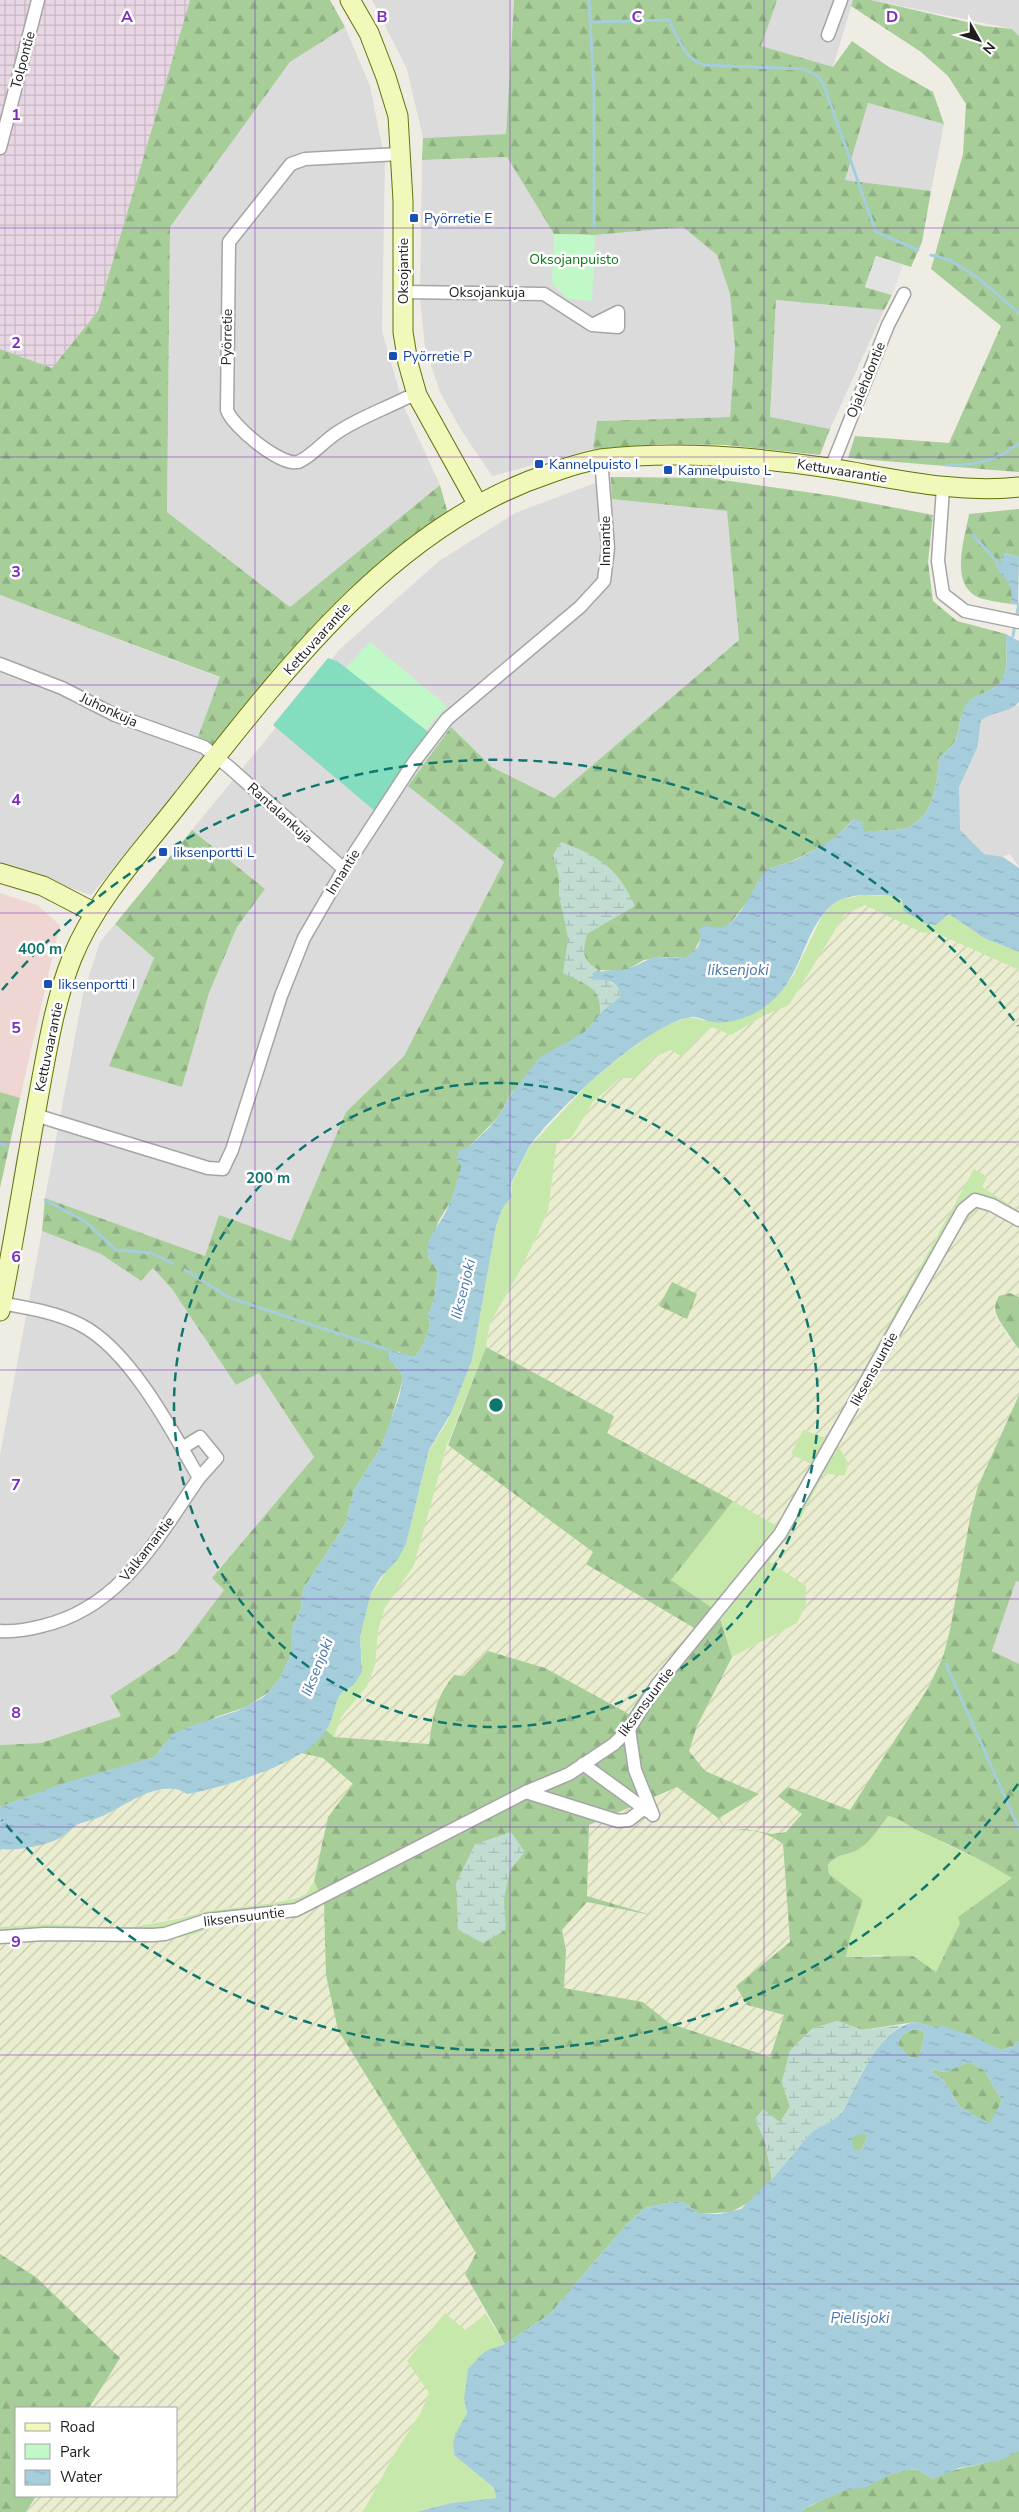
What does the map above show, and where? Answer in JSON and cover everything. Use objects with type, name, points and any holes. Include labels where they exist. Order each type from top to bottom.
[{"type":"street","name":"Tolpontie","points":[[0,148],[38,0]]},
{"type":"street","name":"Oksojantie","points":[[350,0],[369,33],[386,77],[398,116],[403,201],[402,332],[408,364],[418,395],[478,505]]},
{"type":"street","points":[[828,36],[841,0]]},
{"type":"street","name":"Pyörretie","points":[[399,154],[305,159],[291,164],[229,242],[227,410],[235,423],[276,457],[289,462],[299,461],[345,428],[406,398],[418,395]]},
{"type":"street","name":"Oksojankuja","points":[[403,292],[530,292],[544,294],[592,325]]},
{"type":"street","name":"Ojalehdontie","points":[[831,468],[888,325],[904,294]]},
{"type":"street","name":"Kettuvaarantie","points":[[0,1306],[53,1016],[82,933],[95,913],[216,757],[306,650],[359,593],[420,543],[478,505],[532,479],[599,460],[658,454],[701,454],[762,459],[831,468],[943,488],[996,490],[1019,487]]},
{"type":"street","name":"Innantie","points":[[35,1115],[208,1168],[223,1168],[232,1150],[281,996],[304,938],[344,870],[414,762],[447,719],[580,608],[604,581],[608,548],[602,471],[599,460]]},
{"type":"street","points":[[943,488],[938,561],[944,594],[965,611],[1014,621]]},
{"type":"street","name":"Juhonkuja","points":[[0,664],[62,688],[115,716],[204,747],[216,757]]},
{"type":"street","name":"Rantalankuja","points":[[216,757],[344,870]]},
{"type":"street","points":[[0,873],[43,886],[95,913]]},
{"type":"street","name":"Iiksensuuntie","points":[[0,1937],[44,1934],[159,1934],[207,1920],[296,1910],[526,1792],[569,1774],[614,1744],[629,1729],[657,1685],[780,1534],[963,1210],[975,1200],[992,1205],[1019,1220]]},
{"type":"street","points":[[0,1306],[52,1313],[82,1326],[110,1345],[142,1385],[200,1478]]},
{"type":"street","name":"Valkamantie","points":[[0,1631],[16,1632],[64,1621],[112,1592],[152,1546],[200,1478],[217,1458],[200,1437],[182,1448]]},
{"type":"street","points":[[583,1764],[653,1815],[635,1770],[629,1729]]},
{"type":"street","points":[[526,1792],[618,1821],[629,1820],[643,1809]]},
{"type":"shaded area","points":[[0,0],[190,0],[98,311],[52,368],[0,349]]},
{"type":"shaded area","points":[[372,0],[514,0],[506,134],[423,138],[407,69]]},
{"type":"shaded area","points":[[777,0],[853,0],[833,67],[760,46]]},
{"type":"shaded area","points":[[872,0],[1019,0],[1019,36],[1012,29]]},
{"type":"shaded area","points":[[345,27],[370,86],[385,161],[382,331],[404,407],[440,485],[290,607],[167,512],[170,227],[290,62]]},
{"type":"shaded area","points":[[868,103],[944,124],[931,191],[845,180]]},
{"type":"shaded area","points":[[507,157],[554,234],[595,235],[683,227],[717,255],[730,294],[735,347],[730,417],[597,421],[593,449],[492,476],[461,430],[440,392],[425,348],[420,299],[422,160]]},
{"type":"shaded area","points":[[876,256],[903,265],[892,295],[865,287]]},
{"type":"shaded area","points":[[776,300],[884,310],[830,429],[770,418]]},
{"type":"shaded area","points":[[611,477],[613,499],[727,511],[739,640],[554,798],[492,767],[451,728],[409,786],[505,861],[404,1056],[346,1112],[291,1242],[219,1215],[205,1256],[45,1198],[83,994],[100,942],[115,924],[154,958],[110,1066],[182,1087],[209,993],[237,927],[265,889],[192,830],[340,649],[439,561],[515,513]]},
{"type":"shaded area","points":[[0,595],[221,678],[199,737],[216,747],[91,895],[0,864]]},
{"type":"shaded area","points":[[1019,706],[1019,867],[1010,854],[987,862],[958,836],[955,793],[982,712]]},
{"type":"shaded area","points":[[0,893],[37,905],[60,925],[20,1098],[0,1092]]},
{"type":"shaded area","points":[[42,1231],[101,1254],[141,1281],[153,1268],[172,1289],[236,1385],[259,1373],[314,1457],[212,1578],[224,1590],[177,1652],[110,1696],[121,1716],[41,1743],[0,1745],[0,1455]]},
{"type":"shaded area","points":[[1016,1581],[1019,1582],[1019,1664],[992,1652]]},
{"type":"green space","points":[[190,0],[330,0],[345,27],[290,62],[170,227],[167,512],[290,607],[440,485],[448,514],[354,586],[243,710],[216,747],[198,737],[220,677],[0,595],[0,349],[52,368],[98,311]]},
{"type":"green space","points":[[514,0],[777,0],[761,46],[833,67],[852,41],[889,67],[933,92],[944,124],[868,103],[845,180],[931,191],[922,242],[911,267],[876,256],[865,287],[892,295],[884,310],[776,300],[770,417],[830,429],[820,455],[726,445],[660,444],[593,449],[597,421],[730,417],[735,347],[730,294],[717,255],[683,227],[595,235],[554,234],[507,157],[422,160],[423,138],[506,134]]},
{"type":"green space","points":[[853,0],[871,0],[984,26],[1012,29],[1019,36],[1019,472],[848,458],[855,436],[949,443],[1001,326],[931,269],[963,154],[966,104],[948,76],[921,52],[851,6]]},
{"type":"green space","name":"Oksojanpuisto","points":[[554,234],[595,235],[592,301],[567,299],[552,283]]},
{"type":"green space","points":[[611,477],[709,478],[834,496],[933,515],[928,562],[933,601],[957,621],[1006,634],[1006,664],[1002,680],[994,688],[975,697],[967,704],[953,744],[939,757],[937,780],[930,804],[925,814],[917,822],[895,830],[864,833],[854,819],[831,842],[790,862],[770,868],[759,880],[752,896],[732,921],[725,927],[715,929],[701,938],[693,953],[685,958],[665,957],[644,960],[628,969],[618,971],[599,970],[621,996],[586,1031],[512,1092],[499,1116],[469,1147],[451,1201],[438,1222],[428,1257],[438,1271],[434,1300],[428,1316],[430,1326],[424,1343],[415,1357],[405,1356],[398,1351],[394,1365],[400,1370],[403,1379],[381,1447],[354,1490],[345,1525],[303,1589],[301,1609],[293,1625],[291,1655],[280,1678],[269,1692],[246,1707],[216,1717],[166,1742],[155,1757],[57,1786],[0,1807],[0,1745],[41,1743],[121,1716],[110,1696],[177,1652],[224,1590],[212,1578],[314,1457],[259,1373],[236,1385],[172,1289],[153,1268],[141,1281],[101,1254],[42,1231],[45,1198],[205,1256],[219,1215],[291,1241],[346,1112],[404,1056],[504,862],[408,786],[451,727],[492,767],[554,798],[739,640],[727,511],[612,499]]},
{"type":"green space","points":[[1019,509],[1019,557],[1005,553],[1018,581],[1010,604],[980,598],[970,592],[964,583],[961,572],[962,548],[969,514]]},
{"type":"green space","points":[[370,642],[447,706],[403,755],[287,730]]},
{"type":"green space","points":[[328,658],[337,661],[431,734],[376,812],[273,725]]},
{"type":"green space","points":[[192,830],[265,889],[237,927],[209,993],[182,1087],[109,1066],[154,958],[115,924]]},
{"type":"green space","points":[[561,842],[597,858],[606,865],[622,882],[635,906],[587,934],[584,951],[586,959],[599,970],[595,972],[599,976],[617,987],[621,996],[600,1014],[600,1005],[595,992],[563,973],[568,938],[559,895],[559,877],[553,855]]},
{"type":"green space","points":[[864,895],[895,896],[936,925],[949,914],[984,938],[1019,952],[1019,970],[934,932],[923,933],[865,905],[845,914],[789,1005],[763,1016],[731,1035],[712,1027],[695,1041],[682,1057],[671,1050],[651,1059],[636,1078],[620,1078],[593,1102],[571,1138],[557,1141],[548,1211],[521,1269],[490,1323],[486,1347],[447,1445],[414,1565],[384,1609],[378,1631],[375,1665],[367,1686],[341,1717],[334,1737],[326,1730],[338,1699],[341,1694],[353,1686],[362,1661],[360,1637],[371,1593],[406,1544],[429,1451],[448,1420],[472,1360],[496,1226],[502,1209],[512,1196],[511,1185],[530,1146],[589,1083],[653,1033],[689,1017],[708,1021],[777,996],[793,976],[822,916],[834,903],[841,899]]},
{"type":"green space","points":[[865,904],[923,933],[934,932],[1019,970],[1019,1211],[982,1187],[987,1177],[974,1170],[826,1438],[803,1430],[791,1453],[811,1464],[789,1509],[775,1525],[607,1432],[614,1416],[486,1347],[490,1323],[521,1269],[548,1211],[557,1141],[571,1138],[593,1102],[620,1078],[636,1078],[650,1059],[671,1050],[682,1056],[695,1041],[713,1027],[731,1035],[763,1016],[789,1005],[845,914]]},
{"type":"green space","points":[[0,1092],[20,1098],[0,1188]]},
{"type":"green space","points":[[974,1169],[987,1177],[982,1187],[1019,1211],[1019,1228],[986,1208],[975,1210],[958,1228],[838,1446],[849,1464],[844,1476],[824,1473],[800,1519],[769,1562],[806,1586],[806,1604],[797,1623],[732,1657],[718,1612],[670,1580],[733,1501],[775,1525],[789,1509],[811,1464],[791,1454],[803,1430],[826,1438]]},
{"type":"green space","points":[[986,1208],[1019,1228],[1019,1297],[1010,1293],[999,1295],[995,1303],[995,1316],[1009,1338],[1019,1349],[1019,1395],[982,1477],[971,1513],[950,1630],[943,1657],[928,1688],[850,1810],[788,1787],[789,1804],[802,1814],[786,1832],[772,1835],[783,1844],[790,1942],[736,1986],[747,2005],[784,2015],[770,2057],[669,2023],[643,2002],[564,1988],[566,1950],[562,1930],[587,1902],[644,1913],[587,1896],[589,1826],[677,1787],[718,1818],[758,1794],[705,1771],[689,1751],[697,1726],[732,1657],[797,1623],[806,1586],[768,1562],[800,1519],[824,1473],[849,1463],[838,1446],[958,1228],[975,1210]]},
{"type":"green space","points":[[672,1282],[697,1294],[687,1319],[659,1306]]},
{"type":"green space","points":[[1010,1293],[1019,1297],[1019,1349],[995,1309],[999,1296]]},
{"type":"green space","points":[[486,1347],[614,1416],[607,1433],[733,1501],[671,1580],[718,1612],[732,1657],[697,1726],[689,1751],[705,1771],[759,1794],[719,1818],[727,1831],[718,1818],[677,1787],[589,1825],[587,1896],[651,1915],[587,1902],[562,1930],[566,1950],[564,1988],[643,2002],[669,2023],[770,2057],[784,2015],[747,2005],[736,1986],[790,1942],[783,1844],[764,1833],[736,1830],[744,1829],[772,1834],[786,1832],[802,1814],[778,1796],[788,1787],[850,1810],[928,1688],[943,1657],[978,1486],[1019,1395],[1019,1582],[1016,1581],[992,1651],[1019,1664],[1019,2041],[1012,2047],[1001,2050],[944,2027],[933,2027],[915,2022],[862,2030],[837,2021],[812,2029],[790,2051],[782,2082],[790,2107],[780,2122],[755,2119],[765,2141],[772,2179],[748,2203],[731,2212],[699,2214],[685,2203],[677,2201],[645,2208],[626,2225],[550,2314],[505,2344],[465,2274],[476,2253],[338,2030],[326,1975],[324,1902],[314,1881],[328,1817],[353,1784],[323,1758],[301,1753],[326,1730],[334,1737],[429,1744],[436,1708],[447,1684],[454,1675],[464,1676],[488,1651],[545,1668],[629,1714],[640,1696],[696,1629],[586,1564],[593,1552],[448,1445]],"holes":[[[888,1816],[896,1818],[1012,1878],[958,1917],[960,1923],[936,1972],[913,1956],[846,1957],[850,1938],[863,1900],[829,1874],[828,1865],[836,1858],[863,1846],[871,1839]]]},
{"type":"green space","points":[[448,1445],[593,1552],[586,1564],[696,1629],[640,1696],[629,1714],[545,1668],[488,1651],[464,1676],[454,1675],[443,1689],[439,1696],[429,1744],[334,1737],[341,1717],[367,1686],[375,1665],[378,1631],[384,1609],[397,1587]]},
{"type":"green space","points":[[301,1753],[323,1758],[353,1784],[328,1817],[314,1881],[305,1894],[276,1903],[218,1909],[120,1929],[50,1924],[0,1927],[0,1849],[20,1848],[50,1841],[89,1819],[99,1818],[140,1796],[170,1787],[197,1793],[248,1778]]},
{"type":"green space","points":[[888,1816],[900,1820],[1013,1878],[958,1917],[960,1923],[936,1973],[882,1955],[846,1957],[850,1938],[863,1900],[829,1874],[828,1865],[836,1858],[863,1846],[871,1839]]},
{"type":"green space","points":[[511,1832],[525,1852],[510,1870],[504,1900],[506,1930],[483,1943],[458,1930],[456,1883],[475,1844]]},
{"type":"green space","points":[[314,1881],[324,1902],[299,1916],[289,1918],[221,1924],[192,1935],[160,1941],[49,1938],[0,1942],[0,1927],[50,1924],[120,1929],[178,1919],[207,1911],[275,1903],[297,1898],[306,1894]]},
{"type":"green space","points":[[324,1902],[326,1975],[338,2030],[476,2254],[465,2274],[486,2314],[465,2330],[429,2393],[420,2414],[395,2453],[363,2512],[26,2512],[35,2497],[178,2497],[178,2407],[90,2407],[120,2358],[36,2277],[0,2254],[0,1942],[49,1938],[160,1941],[192,1935],[221,1924],[299,1916]]},
{"type":"green space","points":[[837,2021],[862,2030],[902,2025],[888,2036],[876,2051],[865,2067],[839,2115],[811,2133],[772,2179],[765,2141],[755,2119],[763,2109],[780,2122],[790,2107],[782,2082],[790,2051],[812,2029]]},
{"type":"green space","points":[[918,2029],[925,2033],[919,2058],[909,2057],[898,2045],[899,2041],[905,2033]]},
{"type":"green space","points":[[969,2062],[984,2070],[1002,2101],[990,2124],[960,2107],[943,2079],[932,2073],[933,2069],[945,2072]]},
{"type":"green space","points":[[859,2133],[868,2135],[861,2151],[853,2150],[851,2138]]},
{"type":"green space","points":[[0,2254],[36,2277],[120,2358],[90,2407],[15,2407],[15,2497],[35,2497],[26,2512],[0,2512]]},
{"type":"green space","points":[[445,2313],[465,2330],[486,2314],[505,2344],[480,2357],[470,2369],[466,2386],[466,2414],[454,2443],[454,2455],[494,2488],[496,2498],[451,2503],[416,2512],[363,2512],[395,2453],[420,2414],[429,2393],[407,2361]]},
{"type":"green space","points":[[1016,2450],[1019,2451],[1019,2512],[800,2512],[838,2493],[908,2469],[918,2470],[933,2479],[943,2474],[996,2460]]},
{"type":"water","points":[[1005,553],[1019,557],[1018,605],[1010,604],[1010,587],[994,565],[1002,564],[1000,559]]},
{"type":"water","name":"Iiksenjoki","points":[[1006,634],[1019,641],[1019,702],[1011,708],[981,720],[977,748],[959,787],[960,830],[984,854],[1003,857],[1019,868],[1019,952],[984,938],[949,914],[936,925],[926,924],[904,911],[902,900],[894,897],[865,895],[846,898],[833,904],[822,916],[813,930],[792,975],[771,1002],[755,1013],[732,1021],[714,1022],[690,1017],[672,1023],[650,1035],[603,1071],[559,1112],[542,1131],[529,1147],[511,1184],[512,1196],[502,1209],[496,1226],[472,1360],[452,1411],[429,1450],[406,1544],[398,1559],[380,1578],[371,1593],[360,1637],[362,1672],[353,1686],[342,1692],[330,1723],[323,1734],[314,1744],[289,1760],[235,1782],[187,1794],[177,1789],[155,1791],[143,1795],[100,1817],[78,1824],[54,1841],[23,1849],[0,1849],[0,1807],[67,1782],[155,1757],[171,1735],[188,1727],[237,1711],[262,1698],[269,1692],[280,1678],[291,1655],[291,1634],[301,1609],[303,1589],[345,1525],[354,1490],[381,1447],[399,1397],[403,1379],[400,1370],[388,1359],[389,1350],[415,1357],[424,1343],[430,1326],[428,1316],[434,1300],[438,1271],[431,1261],[427,1250],[432,1235],[446,1211],[456,1185],[461,1166],[457,1159],[459,1150],[469,1147],[488,1129],[499,1116],[512,1093],[539,1058],[586,1031],[600,1014],[621,996],[617,987],[611,982],[592,980],[595,972],[628,969],[654,957],[685,958],[698,947],[701,938],[698,929],[707,925],[718,928],[727,925],[742,909],[766,871],[775,866],[791,862],[817,849],[840,833],[854,819],[862,822],[864,832],[895,830],[917,822],[925,814],[930,804],[937,780],[939,757],[948,751],[953,744],[967,704],[975,697],[994,688],[1002,680],[1006,664]]},
{"type":"water","name":"Pielisjoki","points":[[915,2022],[933,2027],[944,2026],[970,2035],[1001,2050],[1012,2047],[1019,2041],[1019,2451],[1001,2460],[959,2468],[933,2479],[918,2470],[908,2469],[889,2475],[865,2488],[846,2490],[811,2505],[800,2512],[416,2512],[451,2503],[496,2498],[494,2488],[454,2455],[453,2444],[455,2435],[467,2413],[464,2399],[468,2369],[479,2357],[486,2351],[505,2344],[550,2314],[626,2225],[645,2208],[677,2201],[685,2203],[699,2214],[720,2214],[741,2209],[772,2179],[811,2133],[835,2119],[842,2112],[873,2055],[887,2037],[905,2025]],"holes":[[[918,2029],[925,2033],[919,2058],[909,2057],[898,2045],[899,2041],[905,2033]],[[969,2062],[984,2070],[1002,2101],[990,2123],[960,2107],[943,2079],[932,2073],[933,2069],[946,2072]],[[859,2134],[868,2135],[861,2151],[853,2149],[852,2138]]]},
{"type":"waterway","points":[[589,0],[594,89],[594,227]]},
{"type":"waterway","points":[[590,22],[669,20],[687,53],[691,58],[704,65],[803,69],[818,76],[823,83],[876,232],[918,250]]},
{"type":"waterway","points":[[931,255],[950,260],[978,278],[1019,313]]},
{"type":"waterway","points":[[946,465],[985,461],[1003,454],[1019,443]]},
{"type":"waterway","points":[[973,535],[998,563]]},
{"type":"waterway","points":[[1016,618],[1019,604]]},
{"type":"waterway","points":[[1013,636],[1015,624]]},
{"type":"waterway","points":[[0,1143],[5,1146]]},
{"type":"waterway","points":[[14,1182],[19,1153]]},
{"type":"waterway","points":[[45,1200],[86,1222],[116,1250],[151,1253],[172,1263]]},
{"type":"waterway","points":[[185,1270],[230,1298],[389,1350]]},
{"type":"waterway","points":[[946,1664],[1019,1829]]},
{"type":"place","name":"Pyörretie E","points":[[414,218]]},
{"type":"place","name":"Pyörretie P","points":[[393,356]]},
{"type":"place","name":"Kannelpuisto I","points":[[539,464]]},
{"type":"place","name":"Kannelpuisto L","points":[[668,470]]},
{"type":"place","name":"Iiksenportti L","points":[[163,852]]},
{"type":"place","name":"Iiksenportti I","points":[[48,984]]}]
